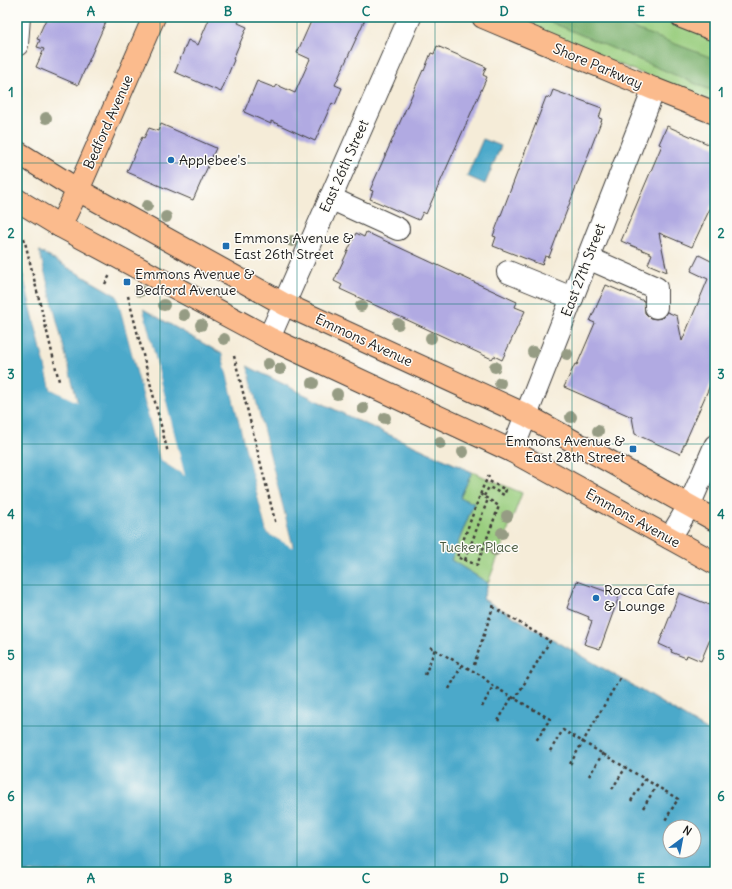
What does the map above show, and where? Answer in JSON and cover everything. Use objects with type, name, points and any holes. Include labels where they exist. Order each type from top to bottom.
[{"type":"main road","name":"Bedford Avenue","points":[[60,226],[78,190],[154,17]]},
{"type":"main road","name":"Shore Parkway","points":[[483,17],[654,90],[715,113]]},
{"type":"main road","points":[[682,17],[715,30]]},
{"type":"main road","name":"Emmons Avenue","points":[[17,152],[78,190],[284,304],[526,415],[715,520]]},
{"type":"main road","name":"Emmons Avenue","points":[[17,200],[60,226],[269,338],[512,450],[715,563]]},
{"type":"street","points":[[17,45],[19,17]]},
{"type":"street","name":"East 26th Street","points":[[269,338],[410,17]]},
{"type":"street","name":"East 27th Street","points":[[512,450],[654,90]]},
{"type":"street","points":[[330,198],[398,229]]},
{"type":"street","points":[[588,258],[656,288],[656,307]]},
{"type":"street","points":[[508,272],[572,298]]},
{"type":"street","points":[[670,538],[689,506],[715,446]]},
{"type":"path","points":[[24,238],[59,381]]},
{"type":"path","points":[[128,296],[168,452]]},
{"type":"path","points":[[234,356],[276,525]]},
{"type":"path","points":[[480,494],[499,506],[477,564],[457,557],[480,494],[490,473]]},
{"type":"path","points":[[484,496],[489,487],[504,495],[506,490],[486,480]]},
{"type":"path","points":[[465,560],[488,499]]},
{"type":"path","points":[[474,665],[494,606],[550,641],[498,721]]},
{"type":"path","points":[[430,647],[482,676],[493,686],[550,719],[536,741]]},
{"type":"path","points":[[425,675],[435,649]]},
{"type":"path","points":[[449,689],[462,665]]},
{"type":"path","points":[[570,764],[620,678]]},
{"type":"path","points":[[482,707],[493,686]]},
{"type":"path","points":[[550,751],[563,730],[583,741],[678,799],[666,819]]},
{"type":"path","points":[[589,776],[602,753]]},
{"type":"path","points":[[612,789],[626,767]]},
{"type":"path","points":[[631,801],[645,779]]},
{"type":"path","points":[[643,808],[656,786]]},
{"type":"green space","points":[[502,17],[715,17],[715,103]]},
{"type":"green space","points":[[539,17],[604,17],[715,59],[715,92]]},
{"type":"green space","name":"Tucker Place","points":[[472,472],[522,493],[488,583],[451,560],[474,503],[460,498]]},
{"type":"water","points":[[483,139],[501,146],[485,184],[467,176]]},
{"type":"water","points":[[17,250],[51,389],[77,401],[39,251],[117,296],[160,460],[184,475],[143,309],[222,354],[267,533],[293,547],[247,366],[352,418],[472,472],[460,498],[474,503],[451,560],[488,583],[483,599],[715,735],[715,872],[17,872]]},
{"type":"pier","points":[[17,248],[19,250],[53,387],[74,398],[37,251],[39,251],[77,402],[51,389]]},
{"type":"pier","points":[[117,296],[119,297],[162,458],[181,471],[141,308],[143,309],[185,476],[160,460]]},
{"type":"pier","points":[[222,354],[224,355],[269,531],[290,544],[245,365],[247,366],[293,548],[267,533]]},
{"type":"building","points":[[47,17],[108,17],[78,85],[36,67],[44,49],[37,47],[40,40],[37,39]]},
{"type":"building","points":[[210,17],[241,17],[238,23],[247,27],[221,92],[175,72],[188,40],[198,45]]},
{"type":"building","points":[[313,17],[366,17],[335,85],[342,88],[335,105],[332,103],[315,141],[271,121],[271,124],[244,112],[257,81],[275,88],[277,85],[295,93],[310,59],[297,53]]},
{"type":"building","points":[[437,46],[486,67],[483,75],[487,77],[426,214],[423,212],[419,220],[370,199],[373,191],[370,190],[423,70],[424,71],[431,53],[434,54]]},
{"type":"building","points":[[553,90],[602,108],[599,118],[602,119],[549,257],[545,256],[542,265],[493,246],[496,237],[493,236],[546,97],[550,98]]},
{"type":"building","name":"Applebee's","points":[[161,124],[216,148],[193,200],[127,172],[142,137],[144,138],[149,128],[158,131]]},
{"type":"building","points":[[667,126],[715,147],[715,198],[692,247],[659,233],[667,272],[648,264],[652,254],[621,241],[662,145],[659,144]]},
{"type":"building","points":[[366,232],[517,302],[515,307],[525,311],[502,360],[494,356],[492,359],[340,289],[342,285],[334,281],[356,233],[364,237]]},
{"type":"building","points":[[699,255],[715,263],[715,374],[680,454],[635,434],[632,417],[564,387],[575,364],[577,365],[595,323],[590,321],[606,285],[644,301],[645,313],[650,318],[662,318],[667,312],[677,316],[682,341],[708,279],[691,271]]},
{"type":"building","points":[[577,581],[619,596],[600,649],[584,644],[592,621],[588,619],[589,617],[567,608]]},
{"type":"building","points":[[679,593],[715,607],[715,638],[711,637],[701,661],[687,655],[686,658],[671,652],[672,650],[659,644]]},
{"type":"place","name":"Applebee's","points":[[171,160]]},
{"type":"place","name":"Emmons Avenue & East 26th Street","points":[[226,246]]},
{"type":"place","name":"Emmons Avenue & Bedford Avenue","points":[[127,282]]},
{"type":"place","name":"Emmons Avenue & East 28th Street","points":[[633,449]]},
{"type":"place","name":"Rocca Cafe & Lounge","points":[[596,598]]}]
